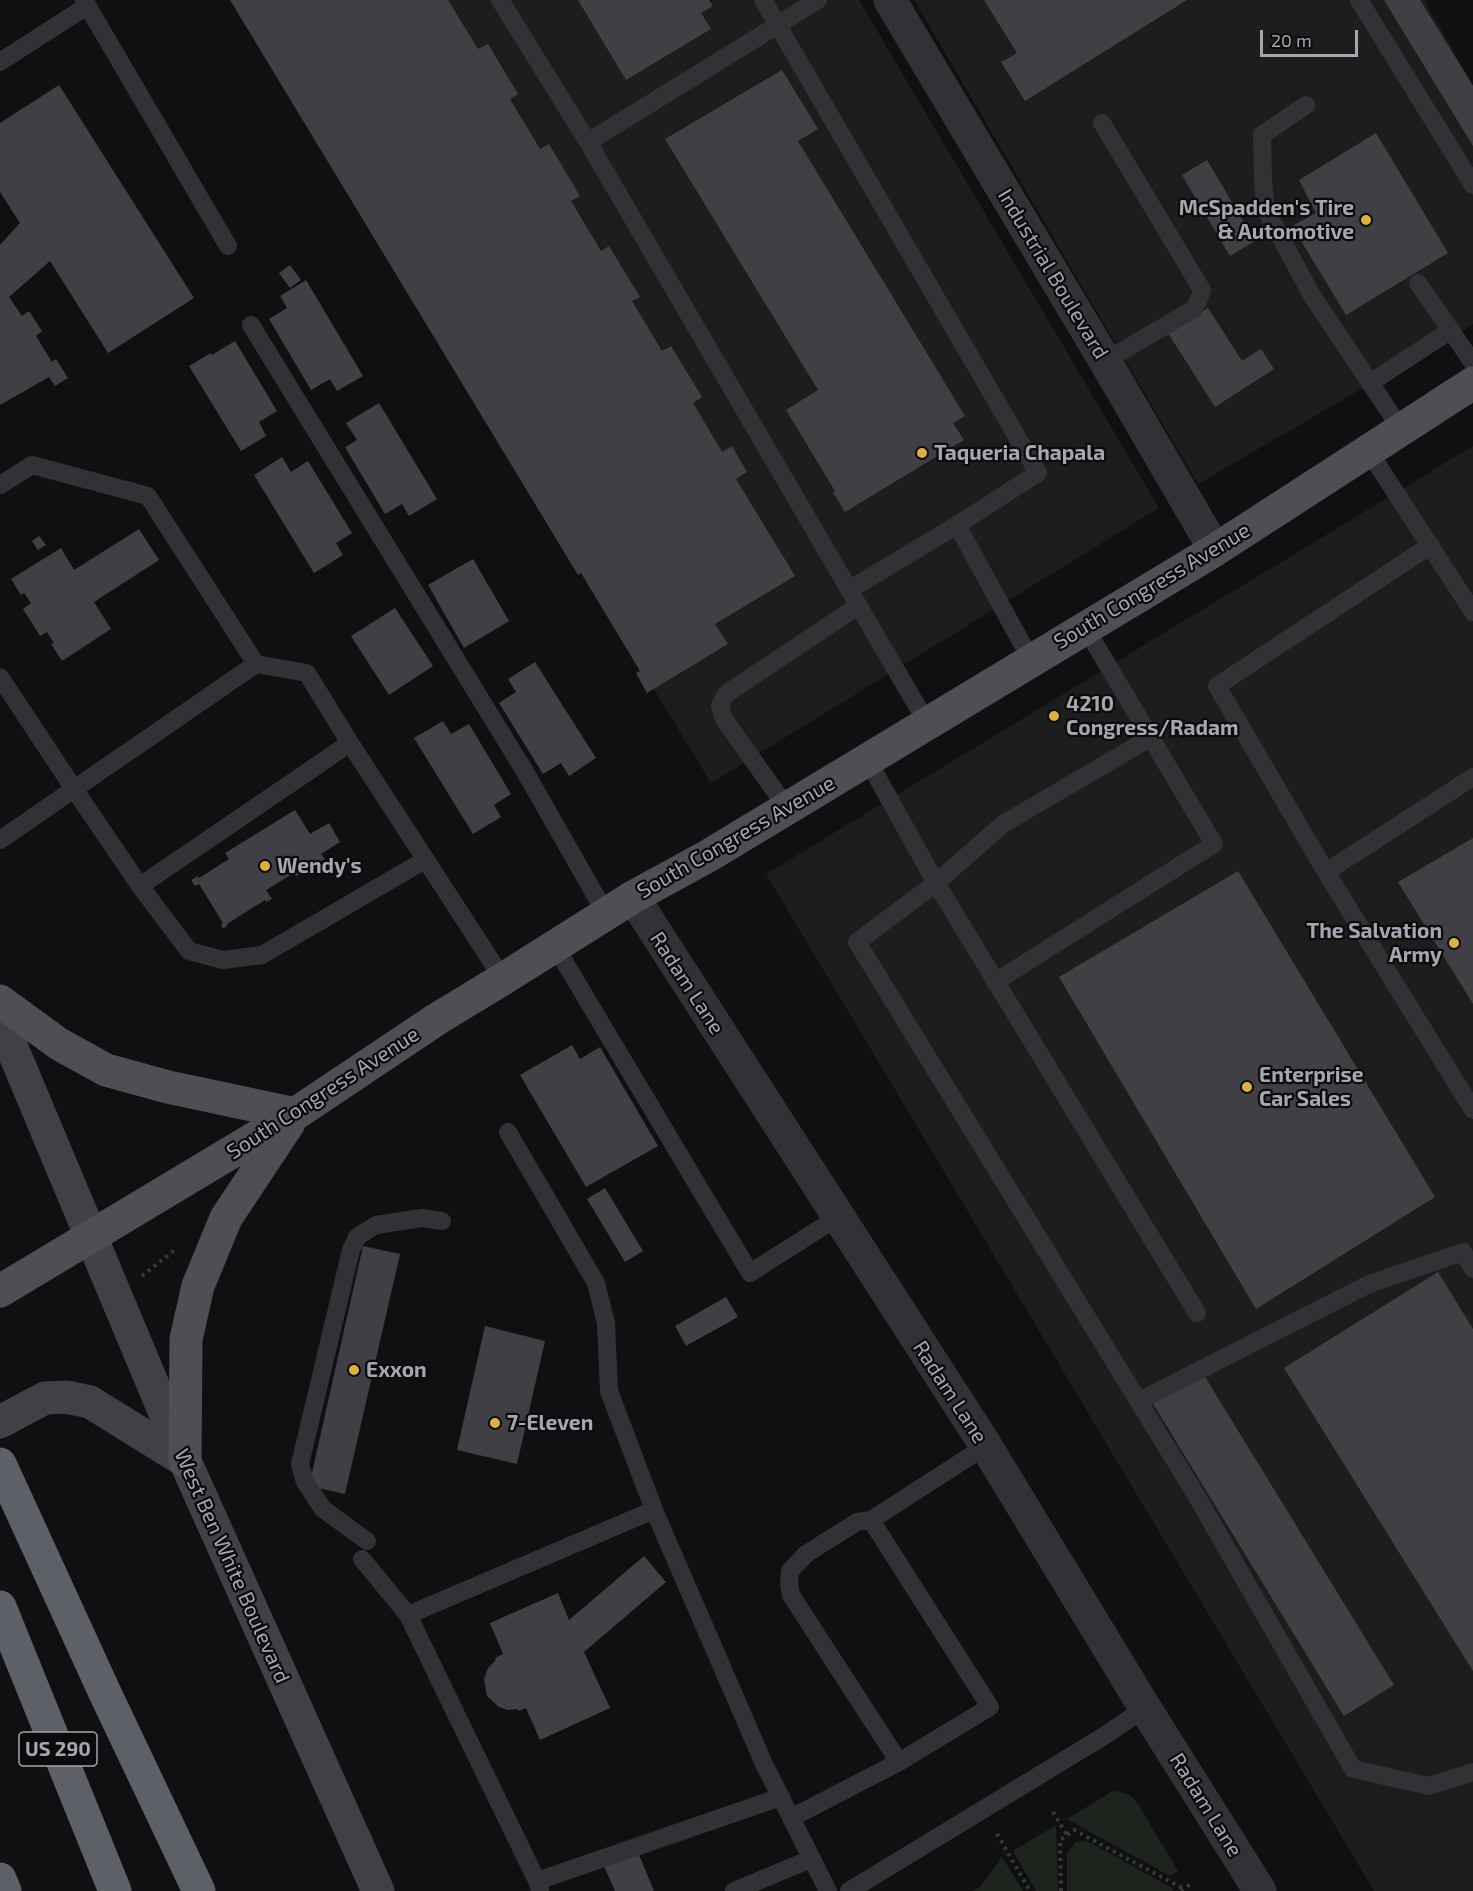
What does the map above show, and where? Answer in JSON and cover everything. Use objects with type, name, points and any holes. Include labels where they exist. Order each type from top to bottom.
[{"type":"highway","points":[[0,1464],[105,1693],[200,1891]]},
{"type":"highway","name":"US 290","points":[[0,1607],[115,1891]]},
{"type":"highway","points":[[0,1879],[5,1891]]},
{"type":"main road","name":"South Congress Avenue","points":[[0,1291],[295,1114],[437,1018],[503,980],[620,906],[708,856],[1215,550],[1473,383]]},
{"type":"main road","points":[[0,1001],[59,1044],[106,1070],[168,1087],[295,1114],[226,1218],[198,1286],[186,1339],[185,1461]]},
{"type":"main road","name":"West Ben White Boulevard","points":[[0,1019],[185,1461],[378,1891]]},
{"type":"main road","points":[[11,1416],[45,1398],[66,1397],[90,1402],[185,1461]]},
{"type":"street","name":"Industrial Boulevard","points":[[890,0],[1215,550]]},
{"type":"street","name":"Radam Lane","points":[[620,906],[838,1217],[986,1446],[1145,1708],[1260,1891]]},
{"type":"lane","points":[[500,0],[588,142],[927,723]]},
{"type":"lane","points":[[762,0],[1038,473],[957,525],[854,598],[726,694],[720,705],[724,719],[787,808]]},
{"type":"lane","points":[[588,142],[818,0]]},
{"type":"lane","points":[[1359,0],[1473,185]]},
{"type":"lane","points":[[0,62],[86,3],[228,246]]},
{"type":"lane","points":[[1306,105],[1262,135],[1266,210],[1311,294],[1401,429]]},
{"type":"lane","points":[[1102,123],[1202,290],[1194,309],[1105,361]]},
{"type":"lane","points":[[1418,283],[1473,363]]},
{"type":"lane","points":[[251,325],[524,770],[620,906]]},
{"type":"lane","points":[[1370,383],[1451,330]]},
{"type":"lane","points":[[1368,450],[1473,612]]},
{"type":"lane","points":[[0,485],[32,465],[148,496],[256,664]]},
{"type":"lane","points":[[957,525],[1031,660]]},
{"type":"lane","points":[[1431,545],[1217,686],[1326,872],[1473,1110]]},
{"type":"lane","points":[[995,982],[1214,844],[1085,627]]},
{"type":"lane","points":[[0,840],[256,664],[307,673],[503,980]]},
{"type":"lane","points":[[0,677],[140,886],[189,951],[223,960],[262,955],[425,860]]},
{"type":"lane","points":[[1150,738],[1003,824],[936,883],[857,942],[1196,1495],[1353,1769],[1429,1786],[1473,1772]]},
{"type":"lane","points":[[140,886],[350,742]]},
{"type":"lane","points":[[867,759],[936,883],[1197,1313]]},
{"type":"lane","points":[[1326,872],[1473,777]]},
{"type":"lane","points":[[555,946],[750,1273],[838,1217]]},
{"type":"lane","points":[[508,1132],[596,1283],[606,1323],[609,1391],[654,1510],[764,1764],[828,1891]]},
{"type":"lane","points":[[442,1221],[422,1218],[376,1226],[357,1237],[351,1250],[300,1464],[305,1482],[322,1509],[365,1550],[408,1615],[538,1886],[781,1797]]},
{"type":"lane","points":[[1139,1401],[1369,1284],[1463,1252],[1473,1269]]},
{"type":"lane","points":[[899,1762],[791,1595],[790,1571],[806,1554],[856,1522],[871,1520],[986,1446]]},
{"type":"lane","points":[[408,1615],[654,1510]]},
{"type":"lane","points":[[791,1818],[899,1762],[990,1707],[871,1520]]},
{"type":"lane","points":[[849,1891],[1104,1736],[1145,1708]]},
{"type":"lane","points":[[734,1891],[812,1859]]},
{"type":"path","points":[[140,1269],[143,1275],[175,1249],[182,1252]]},
{"type":"path","points":[[1053,1812],[1067,1834]]},
{"type":"path","points":[[1061,1891],[1060,1840],[1074,1830],[1183,1890],[1191,1884]]},
{"type":"path","points":[[997,1834],[1030,1891]]},
{"type":"shaded area","points":[[234,0],[859,0],[1159,508],[711,783]]},
{"type":"shaded area","points":[[914,0],[1424,0],[1473,85],[1473,324],[1198,484]]},
{"type":"shaded area","points":[[1473,446],[1473,1891],[1374,1891],[766,874]]},
{"type":"shaded area","points":[[1118,1791],[1131,1796],[1136,1801],[1178,1871],[1170,1876],[1067,1819],[1111,1792]]},
{"type":"shaded area","points":[[1056,1825],[1058,1891],[1036,1891],[1013,1851]]},
{"type":"shaded area","points":[[1076,1842],[1091,1843],[1174,1889],[1172,1891],[1067,1891],[1067,1853]]},
{"type":"shaded area","points":[[1002,1857],[1023,1891],[972,1891],[980,1887]]},
{"type":"building","points":[[230,0],[448,0],[478,49],[488,44],[518,94],[510,99],[540,149],[549,144],[580,196],[571,201],[601,251],[609,246],[640,297],[632,301],[662,351],[671,346],[702,397],[693,403],[722,452],[732,446],[747,472],[736,479],[795,576],[715,624],[728,644],[647,693],[636,673],[640,671],[581,573],[578,575]]},
{"type":"building","points":[[578,0],[709,0],[713,6],[701,13],[711,29],[626,80]]},
{"type":"building","points":[[984,0],[1187,0],[1025,101],[1001,62],[1017,53]]},
{"type":"building","points":[[1384,0],[1420,0],[1473,86],[1473,146]]},
{"type":"building","points":[[782,70],[818,129],[798,141],[965,416],[953,423],[964,440],[845,512],[833,492],[835,491],[786,410],[818,390],[665,139]]},
{"type":"building","points":[[59,85],[194,298],[108,353],[50,261],[9,297],[22,316],[29,311],[42,331],[36,336],[52,362],[56,359],[68,378],[55,386],[49,377],[0,405],[0,245],[20,223],[0,192],[0,123]]},
{"type":"building","name":"McSpadden's Tire & Automotive","points":[[1376,133],[1448,253],[1346,315],[1292,226],[1316,213],[1299,180]]},
{"type":"building","points":[[1207,160],[1255,241],[1230,256],[1182,175]]},
{"type":"building","points":[[290,265],[301,280],[290,288],[279,273]]},
{"type":"building","points":[[306,280],[363,376],[337,391],[330,379],[311,390],[269,319],[287,308],[280,296]]},
{"type":"building","points":[[1208,308],[1242,361],[1261,349],[1274,369],[1215,407],[1168,333]]},
{"type":"building","points":[[235,341],[277,411],[259,422],[266,436],[241,451],[189,366]]},
{"type":"building","points":[[379,403],[437,499],[409,516],[402,504],[385,514],[345,447],[357,440],[346,423]]},
{"type":"building","points":[[282,457],[291,472],[308,461],[352,533],[336,543],[343,555],[314,573],[254,475]]},
{"type":"building","points":[[139,529],[159,560],[94,602],[111,629],[62,661],[51,644],[54,643],[47,632],[40,636],[23,609],[31,603],[24,593],[21,595],[11,579],[61,548],[74,570]]},
{"type":"building","points":[[39,536],[46,545],[38,550],[32,541]]},
{"type":"building","points":[[473,559],[509,621],[464,648],[428,585]]},
{"type":"building","points":[[395,608],[433,666],[389,695],[351,636]]},
{"type":"building","points":[[535,662],[596,758],[569,776],[561,763],[543,774],[499,703],[516,692],[508,679]]},
{"type":"building","points":[[443,721],[451,734],[469,724],[511,794],[494,805],[501,817],[473,834],[414,738]]},
{"type":"building","name":"Wendy's","points":[[295,810],[310,834],[329,823],[340,842],[321,854],[325,859],[296,876],[294,873],[266,890],[272,899],[266,902],[265,900],[227,924],[223,929],[221,924],[223,923],[199,884],[195,886],[191,880],[198,876],[199,878],[229,859],[225,853]]},
{"type":"building","name":"The Salvation Army","points":[[1473,838],[1473,1004],[1398,882]]},
{"type":"building","name":"Enterprise Car Sales","points":[[1238,871],[1435,1197],[1256,1309],[1059,977]]},
{"type":"building","points":[[572,1045],[580,1059],[600,1047],[658,1146],[586,1187],[520,1075]]},
{"type":"building","points":[[605,1188],[643,1251],[625,1262],[587,1199]]},
{"type":"building","name":"Exxon","points":[[363,1246],[400,1254],[345,1494],[309,1486]]},
{"type":"building","points":[[1438,1272],[1473,1329],[1473,1671],[1284,1368]]},
{"type":"building","points":[[726,1297],[738,1317],[686,1346],[675,1326]]},
{"type":"building","name":"7-Eleven","points":[[485,1326],[545,1341],[517,1464],[457,1450]]},
{"type":"building","points":[[1202,1372],[1394,1685],[1344,1716],[1152,1402]]},
{"type":"building","points":[[644,1556],[666,1582],[584,1652],[610,1708],[540,1740],[526,1708],[518,1711],[517,1709],[508,1710],[499,1707],[487,1696],[484,1679],[488,1668],[496,1660],[495,1658],[503,1654],[490,1623],[558,1593],[569,1620]]},
{"type":"building","points":[[637,1850],[654,1891],[615,1891],[603,1864]]},
{"type":"place","name":"McSpadden's Tire & Automotive","points":[[1366,220]]},
{"type":"place","name":"Taqueria Chapala","points":[[922,453]]},
{"type":"place","name":"4210 Congress/Radam","points":[[1054,716]]},
{"type":"place","name":"Wendy's","points":[[265,866]]},
{"type":"place","name":"The Salvation Army","points":[[1454,943]]},
{"type":"place","name":"Enterprise Car Sales","points":[[1247,1087]]},
{"type":"place","name":"Exxon","points":[[354,1370]]},
{"type":"place","name":"7-Eleven","points":[[495,1423]]}]
